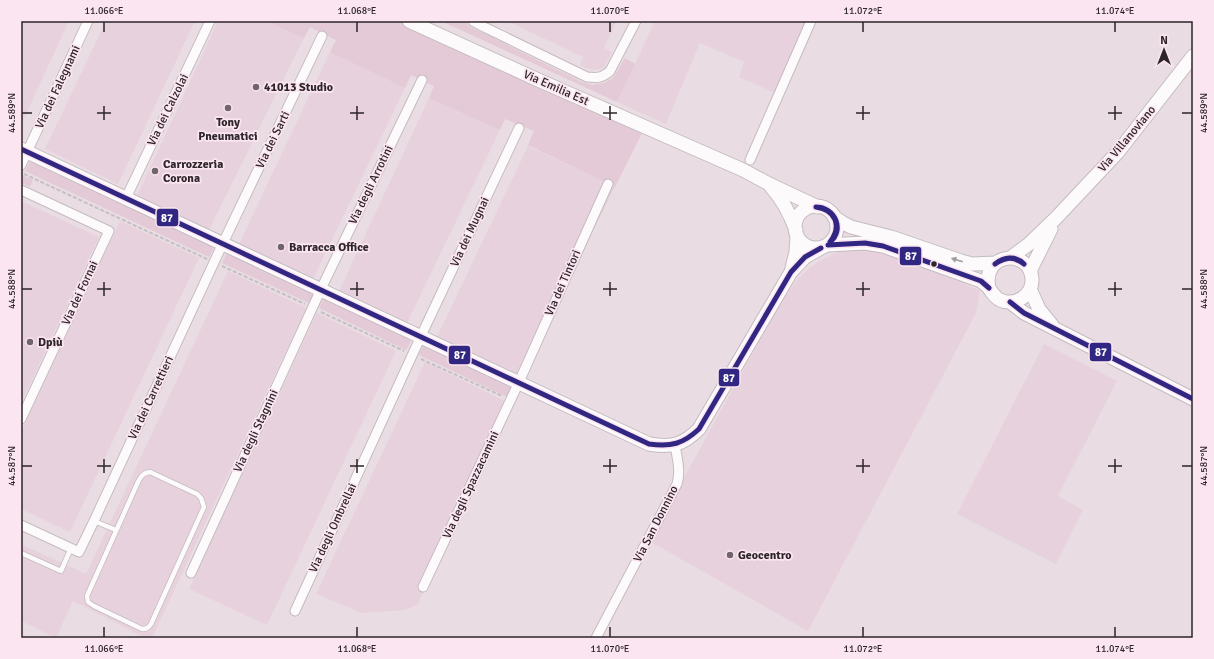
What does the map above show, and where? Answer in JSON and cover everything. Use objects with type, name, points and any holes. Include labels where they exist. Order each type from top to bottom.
[{"type":"main road","name":"Via Emilia Est","points":[[409,21],[536,79],[743,170],[769,184],[818,207],[828,210],[842,223],[851,227],[891,237],[972,264],[996,263],[1000,260],[1010,258]]},
{"type":"main road","name":"Via Villanoviano","points":[[1010,258],[1029,244],[1056,218],[1118,152],[1193,56]]},
{"type":"main road","points":[[24,151],[649,444],[668,446],[675,445],[691,437],[699,428],[791,272],[805,258],[834,238],[837,230],[834,217]]},
{"type":"main road","name":"Via Emilia Est","points":[[769,184],[783,202],[797,233],[804,244],[809,247],[865,243],[884,246],[981,281],[999,300],[1010,302],[1024,313],[1056,330],[1193,399]]},
{"type":"main road","points":[[791,272],[796,252],[796,224],[798,218],[801,213],[812,207],[818,207]]},
{"type":"main road","name":"Via Villanoviano","points":[[1030,272],[1056,218]]},
{"type":"main road","points":[[1010,258],[1015,258],[1024,263],[1030,272]]},
{"type":"main road","points":[[989,288],[987,281],[988,274],[996,263]]},
{"type":"main road","name":"Via Emilia Est","points":[[1030,272],[1032,277],[1030,289],[1039,309],[1056,330]]},
{"type":"main road","points":[[1010,302],[1022,298],[1030,289]]},
{"type":"street","name":"Via dei Falegnami","points":[[21,165],[24,151],[88,21]]},
{"type":"street","name":"Via dei Calzolai","points":[[126,198],[210,21]]},
{"type":"street","points":[[473,21],[587,77],[594,78],[605,76],[610,71],[636,21]]},
{"type":"street","points":[[750,160],[811,21]]},
{"type":"street","name":"Via dei Sarti","points":[[223,243],[322,36]]},
{"type":"street","name":"Via degli Arrotini","points":[[321,290],[422,80]]},
{"type":"street","name":"Via dei Mugnai","points":[[421,336],[519,128]]},
{"type":"street","name":"Via dei Tintori","points":[[519,382],[608,184]]},
{"type":"street","name":"Via dei Fornai","points":[[21,190],[109,232],[22,414]]},
{"type":"street","name":"Via dei Carrettieri","points":[[75,550],[94,521],[223,243]]},
{"type":"street","name":"Via degli Stagnini","points":[[191,573],[321,290]]},
{"type":"street","name":"Via degli Ombrellai","points":[[294,611],[421,336]]},
{"type":"street","name":"Via degli Spazzacamini","points":[[423,587],[519,382]]},
{"type":"street","name":"Via San Donnino","points":[[596,638],[677,484],[679,471],[675,445]]},
{"type":"street","points":[[21,525],[75,550]]},
{"type":"lane","points":[[150,472],[197,494],[203,502],[204,507],[151,624],[146,629],[142,629],[94,606],[88,602],[87,599],[89,588],[116,530],[138,482],[144,473],[150,472]]},
{"type":"lane","points":[[94,521],[116,530]]},
{"type":"lane","points":[[21,553],[61,571],[75,550]]},
{"type":"path","points":[[21,172],[510,400]]},
{"type":"shaded area","points":[[21,21],[69,21],[21,125]]},
{"type":"shaded area","points":[[106,21],[195,21],[118,184],[45,149]]},
{"type":"shaded area","points":[[218,21],[266,21],[304,38],[209,230],[137,196]]},
{"type":"shaded area","points":[[266,21],[401,21],[642,133],[615,187],[528,145],[534,131],[505,119],[500,130],[429,98],[434,86],[411,75],[405,88],[330,52],[336,40],[310,27],[304,38]]},
{"type":"shaded area","points":[[441,21],[465,21],[469,26],[582,82],[592,85],[604,83],[613,78],[625,58],[635,64],[617,102]]},
{"type":"shaded area","points":[[507,21],[617,21],[604,48],[612,52],[604,67],[594,70],[580,65],[583,57]]},
{"type":"shaded area","points":[[655,21],[806,21],[775,93],[739,77],[744,62],[700,43],[666,124],[617,102]]},
{"type":"shaded area","points":[[330,52],[405,88],[313,279],[239,244]]},
{"type":"shaded area","points":[[429,98],[500,130],[407,323],[339,291]]},
{"type":"shaded area","points":[[528,146],[615,187],[582,253],[524,377],[437,337]]},
{"type":"shaded area","points":[[32,161],[212,246],[213,250],[209,257],[25,171],[29,163]]},
{"type":"shaded area","points":[[22,175],[33,180],[30,187],[22,183]]},
{"type":"shaded area","points":[[21,201],[99,237],[22,401],[21,401]]},
{"type":"shaded area","points":[[120,221],[199,258],[70,532],[21,509],[21,432]]},
{"type":"shaded area","points":[[849,250],[889,252],[927,265],[980,291],[976,313],[808,631],[649,541],[782,300],[797,280],[809,268],[836,253]]},
{"type":"shaded area","points":[[227,253],[312,293],[312,298],[309,303],[222,263]]},
{"type":"shaded area","points":[[228,271],[306,308],[152,638],[145,638],[73,601],[56,638],[21,621],[21,544],[86,574]]},
{"type":"shaded area","points":[[324,299],[410,338],[410,343],[406,350],[319,308]]},
{"type":"shaded area","points":[[317,313],[396,351],[267,625],[189,589]]},
{"type":"shaded area","points":[[1044,344],[1117,381],[1058,496],[1083,510],[1056,564],[957,514]]},
{"type":"shaded area","points":[[423,345],[512,386],[507,397],[419,355]]},
{"type":"shaded area","points":[[425,362],[511,404],[418,604],[404,610],[362,613],[316,594]]},
{"type":"transit line","name":"87","points":[[21,149],[649,444],[670,445],[688,438],[699,429],[791,272],[805,257],[821,248]]},
{"type":"transit line","name":"87","points":[[816,207],[828,211],[835,220],[836,230],[830,242]]},
{"type":"transit line","name":"87","points":[[816,207],[823,208],[828,211],[836,220],[837,231],[830,242]]},
{"type":"transit line","name":"87","points":[[828,245],[865,243],[883,246],[981,281],[989,288]]},
{"type":"transit line","name":"87","points":[[995,264],[1010,258],[1017,259],[1024,264]]},
{"type":"transit line","name":"87","points":[[995,264],[1010,258],[1024,264]]},
{"type":"transit line","name":"87","points":[[1010,302],[1024,313],[1193,399]]},
{"type":"place","name":"41013 Studio","points":[[256,87]]},
{"type":"place","name":"Tony Pneumatici","points":[[228,108]]},
{"type":"place","name":"Carrozzeria Corona","points":[[155,171]]},
{"type":"place","name":"Barracca Office","points":[[281,247]]},
{"type":"place","name":"Dpiù","points":[[30,342]]},
{"type":"place","name":"Geocentro","points":[[730,555]]}]
